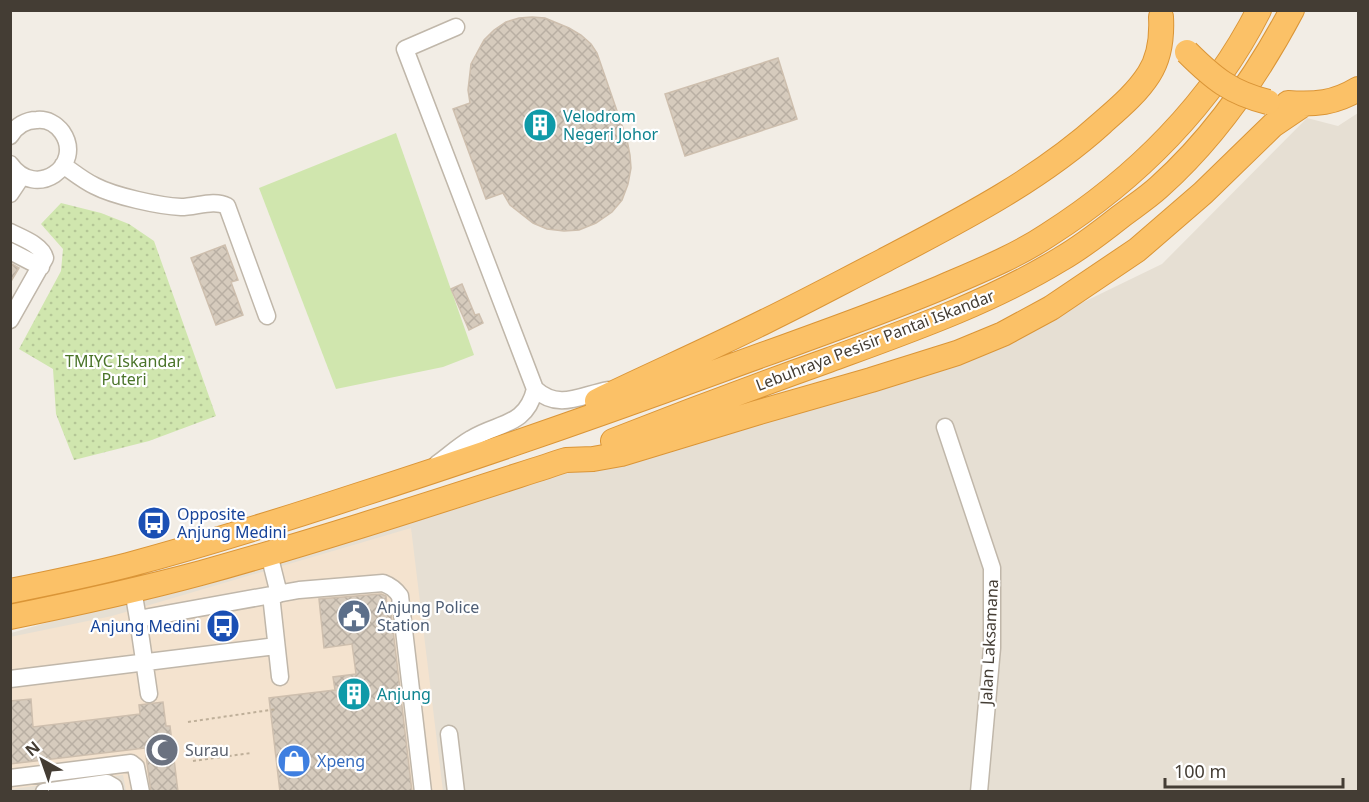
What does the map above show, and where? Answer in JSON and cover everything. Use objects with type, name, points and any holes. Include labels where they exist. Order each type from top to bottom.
[{"type":"highway","name":"Lebuhraya Pesisir Pantai Iskandar","points":[[10,591],[128,565],[259,527],[565,427],[898,306],[973,274],[1045,238],[1081,214],[1142,164],[1203,98],[1230,62],[1259,10]]},
{"type":"highway","name":"Lebuhraya Pesisir Pantai Iskandar","points":[[566,460],[699,407],[914,329],[1000,292],[1061,260],[1158,188],[1190,156],[1242,94],[1262,65],[1292,10]]},
{"type":"highway","points":[[565,427],[586,405],[765,322],[975,212],[1038,172],[1091,134],[1139,88],[1151,72],[1157,57],[1162,33],[1160,14]]},
{"type":"highway","points":[[1160,14],[1198,64],[1223,84],[1250,98],[1268,102],[1326,103],[1344,98],[1359,90]]},
{"type":"highway","points":[[10,617],[133,590],[269,554],[566,460],[593,459],[621,453],[957,353],[1003,334],[1051,308],[1137,250],[1203,193],[1273,125],[1304,104]]},
{"type":"street","points":[[456,27],[405,50],[535,389],[550,399],[568,400],[606,390],[618,391]]},
{"type":"street","points":[[10,194],[16,170],[36,180],[48,178],[58,172],[67,156],[67,144],[63,134],[54,124],[42,120],[28,121],[11,133]]},
{"type":"street","points":[[63,165],[94,186],[159,205],[183,207],[219,203],[227,206],[267,316]]},
{"type":"street","points":[[10,232],[42,251],[45,258],[10,320]]},
{"type":"street","points":[[10,251],[41,267]]},
{"type":"street","points":[[422,474],[473,438],[520,416],[532,401],[535,389]]},
{"type":"street","name":"Jalan Laksamana","points":[[945,427],[992,568],[992,648],[979,792]]},
{"type":"street","points":[[269,554],[275,595],[276,646],[280,677]]},
{"type":"street","points":[[138,619],[298,590],[383,583],[395,589],[400,596],[423,792]]},
{"type":"street","points":[[133,590],[149,694]]},
{"type":"street","points":[[10,679],[276,646]]},
{"type":"street","points":[[449,734],[456,792]]},
{"type":"street","points":[[10,778],[131,763],[136,767],[141,792]]},
{"type":"street","points":[[44,792],[107,783],[114,787],[115,792]]},
{"type":"path","points":[[188,722],[277,709]]},
{"type":"path","points":[[193,761],[252,753]]},
{"type":"shaded area","points":[[1358,113],[1358,791],[11,792],[11,633],[972,356],[1162,264],[1307,118],[1338,126]]},
{"type":"shaded area","points":[[411,528],[443,791],[126,791],[123,775],[11,789],[10,637],[112,616]]},
{"type":"green space","points":[[396,133],[474,355],[443,367],[336,389],[259,188]]},
{"type":"green space","name":"TMIYC Iskandar Puteri","points":[[61,203],[101,213],[129,224],[154,241],[216,416],[149,441],[74,460],[56,414],[53,369],[19,349],[61,271],[63,249],[41,224]]},
{"type":"building","name":"Velodrom Negeri Johor","points":[[532,17],[545,18],[569,28],[591,44],[597,53],[627,140],[631,168],[622,200],[612,212],[596,223],[579,230],[547,229],[533,223],[510,205],[503,193],[486,199],[453,109],[470,103],[468,90],[471,64],[484,40],[506,22]]},
{"type":"building","points":[[778,58],[797,119],[685,156],[665,94]]},
{"type":"building","points":[[225,245],[238,280],[231,282],[243,315],[216,325],[191,258]]},
{"type":"building","points":[[10,263],[19,268],[10,283]]},
{"type":"building","points":[[462,284],[475,315],[479,314],[483,323],[469,330],[451,289]]},
{"type":"building","name":"Anjung","points":[[381,594],[386,596],[387,605],[390,604],[412,792],[280,792],[269,698],[335,690],[333,677],[356,674],[352,644],[324,648],[319,599]]},
{"type":"building","points":[[31,699],[33,727],[140,714],[139,705],[163,702],[166,726],[170,726],[178,792],[151,792],[145,748],[10,764],[10,701]]},
{"type":"place","name":"Velodrom Negeri Johor","points":[[540,125]]},
{"type":"place","name":"Opposite Anjung Medini","points":[[154,523]]},
{"type":"place","name":"Anjung Police Station","points":[[354,616]]},
{"type":"place","name":"Anjung Medini","points":[[223,626]]},
{"type":"place","name":"Anjung","points":[[354,694]]},
{"type":"place","name":"Surau","points":[[162,750]]},
{"type":"place","name":"Xpeng","points":[[294,761]]}]
